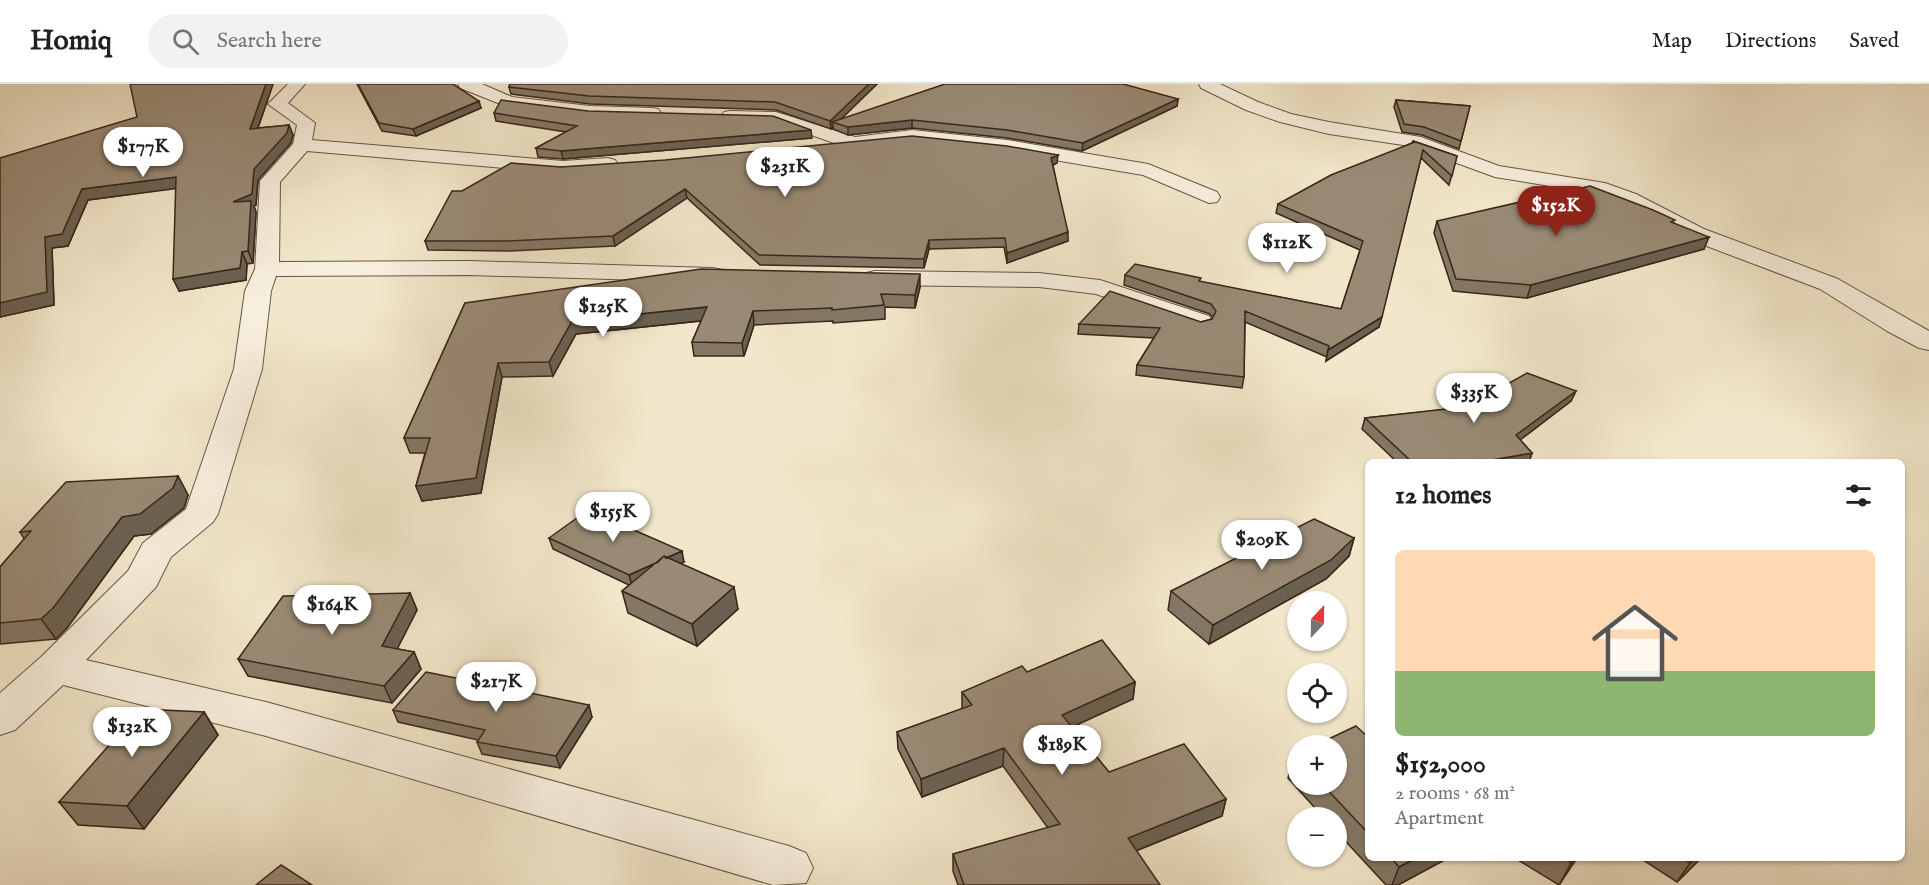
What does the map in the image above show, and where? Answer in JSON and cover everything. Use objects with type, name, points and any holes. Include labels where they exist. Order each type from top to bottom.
[{"type":"street","points":[[0,718],[55,668],[143,578],[156,551],[201,514],[248,369],[258,291],[267,269],[270,181],[302,145],[306,123],[277,104],[297,84]]},
{"type":"street","points":[[466,84],[508,102],[590,111],[673,114]]},
{"type":"street","points":[[1207,84],[1253,88]]},
{"type":"street","points":[[1207,84],[1252,106],[1286,118],[1329,128],[1414,141],[1495,171],[1598,188],[1628,199],[1696,234],[1829,284],[1896,325],[1929,342]]},
{"type":"street","points":[[707,115],[776,117],[854,143]]},
{"type":"street","points":[[807,147],[912,136],[1007,146],[1148,170],[1209,196]]},
{"type":"street","points":[[302,145],[563,167],[632,162]]},
{"type":"street","points":[[267,269],[469,268],[730,276]]},
{"type":"street","points":[[847,278],[1039,280],[1100,288],[1200,322]]},
{"type":"street","points":[[55,668],[266,719],[789,868]]},
{"type":"building","points":[[130,84],[266,84],[250,129],[289,125],[287,133],[254,169],[252,194],[233,202],[251,201],[248,251],[242,252],[240,268],[173,279],[176,177],[82,189],[62,234],[45,237],[47,292],[0,303],[0,158],[137,117]]},
{"type":"building","points":[[358,84],[453,84],[479,101],[413,129],[379,123]]},
{"type":"building","points":[[510,84],[869,84],[830,121],[775,102],[589,96],[509,87]]},
{"type":"building","points":[[945,84],[1123,84],[1178,99],[1083,143],[1007,130],[912,120],[848,127],[832,122]]},
{"type":"building","points":[[501,100],[588,111],[773,116],[811,130],[561,151],[536,148],[577,126],[494,113]]},
{"type":"building","points":[[1396,100],[1470,106],[1461,141],[1424,127],[1404,124]]},
{"type":"building","points":[[912,136],[1007,146],[1058,155],[1051,158],[1068,232],[1007,253],[1005,238],[929,240],[924,259],[759,255],[685,189],[613,236],[507,241],[425,241],[452,191],[462,191],[511,163],[561,167],[665,160]]},
{"type":"building","points":[[1413,141],[1457,156],[1452,176],[1423,150],[1382,317],[1328,350],[1329,346],[1245,311],[1244,377],[1137,365],[1160,328],[1079,324],[1110,291],[1201,322],[1212,319],[1216,311],[1211,304],[1125,275],[1135,264],[1201,278],[1199,281],[1341,309],[1363,241],[1278,204],[1331,175],[1415,142]]},
{"type":"building","points":[[1590,186],[1653,210],[1675,220],[1671,222],[1709,237],[1531,285],[1456,279],[1437,221]]},
{"type":"building","points":[[701,269],[920,274],[915,295],[881,294],[884,305],[832,310],[832,308],[753,311],[742,343],[692,342],[707,307],[572,321],[549,362],[498,363],[476,478],[416,486],[430,438],[404,438],[465,303]]},
{"type":"building","points":[[1527,373],[1576,391],[1516,435],[1532,453],[1498,459],[1409,459],[1365,418],[1473,406],[1470,405]]},
{"type":"building","points":[[178,476],[173,488],[140,514],[122,517],[53,608],[41,619],[0,623],[0,567],[31,531],[20,532],[66,482]]},
{"type":"building","points":[[588,510],[682,551],[666,558],[664,556],[658,562],[629,575],[549,538]]},
{"type":"building","points":[[1314,519],[1354,538],[1331,560],[1213,625],[1171,591]]},
{"type":"building","points":[[664,556],[734,587],[692,624],[622,591]]},
{"type":"building","points":[[410,593],[382,646],[414,652],[384,686],[238,659],[283,596]]},
{"type":"building","points":[[1102,640],[1135,682],[1062,715],[1109,772],[1184,744],[1226,799],[1128,838],[1160,885],[964,885],[953,854],[1060,824],[1004,748],[921,779],[897,732],[972,705],[962,692],[1022,666],[1027,672]]},
{"type":"building","points":[[426,672],[589,705],[556,756],[477,742],[485,730],[393,710]]},
{"type":"building","points":[[141,709],[204,712],[127,806],[59,802]]},
{"type":"building","points":[[1356,726],[1365,734],[1365,830],[1347,811],[1347,807],[1344,807],[1332,795],[1347,795],[1347,735],[1337,735]]},
{"type":"building","points":[[1394,861],[1410,861],[1399,867]]},
{"type":"building","points":[[281,865],[312,885],[256,885]]}]
